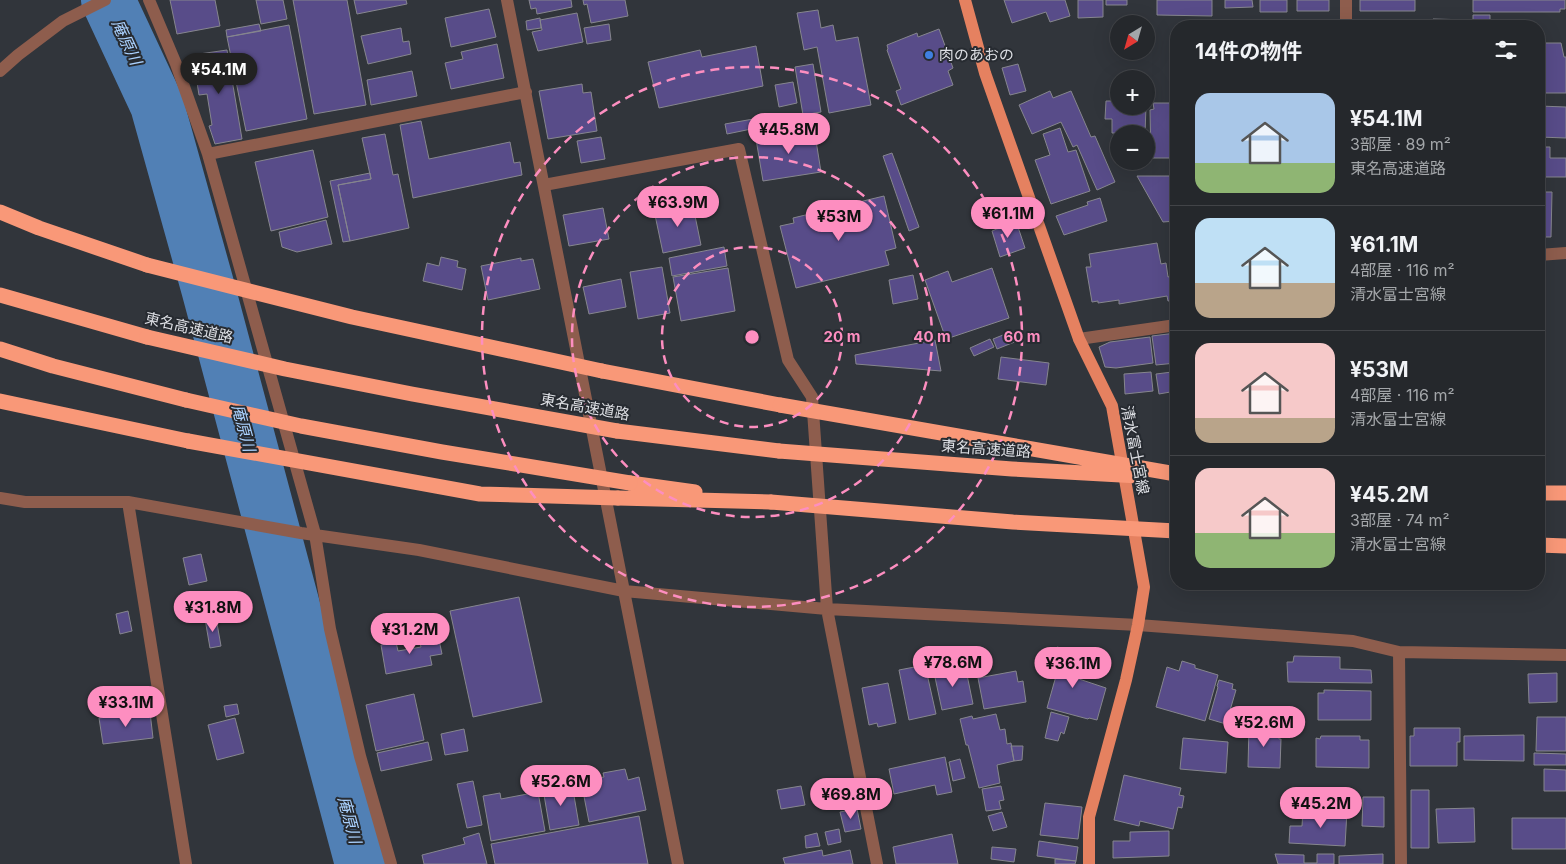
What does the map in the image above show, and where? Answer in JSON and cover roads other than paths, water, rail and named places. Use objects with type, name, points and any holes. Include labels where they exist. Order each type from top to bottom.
[{"type":"highway","points":[[0,212],[39,228],[147,265],[352,317],[602,371],[780,405],[1170,473]]},
{"type":"highway","name":"東名高速道路","points":[[0,295],[147,337],[285,369],[617,431],[779,451],[1012,469],[1170,478]]},
{"type":"highway","points":[[0,349],[53,366],[186,400],[301,426],[442,452],[630,483],[771,502],[1012,522],[1170,531]]},
{"type":"highway","points":[[0,401],[188,441],[480,494],[771,502]]},
{"type":"highway","points":[[1545,492],[1566,493]]},
{"type":"highway","points":[[1545,545],[1566,546]]},
{"type":"main road","name":"清水富士宮線","points":[[965,0],[985,73],[1078,339],[1112,406],[1144,587],[1126,680],[1089,816],[1089,864]]},
{"type":"street","points":[[0,71],[63,21],[105,0]]},
{"type":"street","points":[[149,0],[176,64],[208,154],[315,534],[330,629],[360,756],[390,864]]},
{"type":"street","points":[[507,0],[678,864]]},
{"type":"street","points":[[1346,0],[1346,20]]},
{"type":"street","points":[[208,154],[526,92]]},
{"type":"street","points":[[544,185],[739,149],[788,360],[812,397],[827,609],[877,864]]},
{"type":"street","points":[[1545,255],[1566,253]]},
{"type":"street","points":[[1078,339],[1170,326]]},
{"type":"street","points":[[0,498],[25,502],[128,502],[301,533],[419,550],[624,591],[827,609],[1138,625],[1353,641],[1399,652],[1566,655]]},
{"type":"street","points":[[128,502],[186,864]]},
{"type":"street","points":[[1399,652],[1401,864]]},
{"type":"waterway","name":"庵原川","points":[[108,0],[157,105],[208,288],[362,864]]},
{"type":"place","name":"肉のあおの","points":[[929,55]]}]
